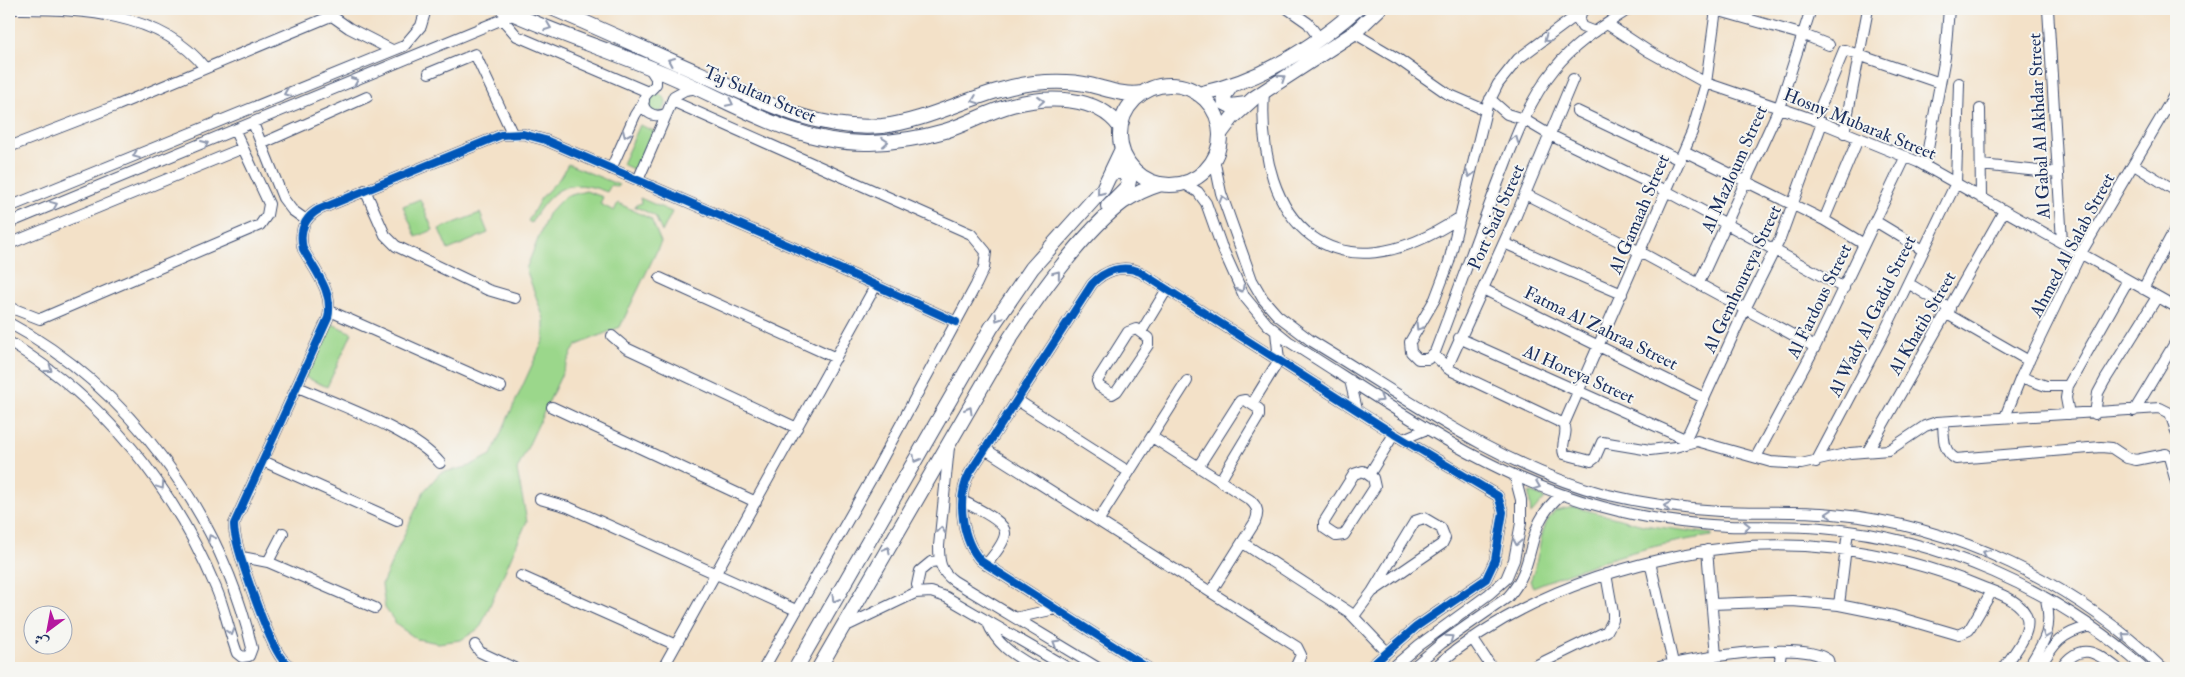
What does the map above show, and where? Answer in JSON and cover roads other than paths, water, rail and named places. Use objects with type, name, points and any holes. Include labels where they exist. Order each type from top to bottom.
[{"type":"main road","name":"Taj Sultan Street","points":[[554,9],[786,112],[831,124],[871,126],[908,122],[940,113],[997,91],[1032,83],[1070,82],[1114,92],[1142,93]]},
{"type":"main road","points":[[1198,94],[1231,86],[1276,65],[1320,38],[1357,9]]},
{"type":"main road","points":[[1220,134],[1214,111],[1198,94],[1180,86],[1170,85],[1142,93],[1128,108],[1120,128],[1122,149],[1128,162],[1137,172],[1148,180],[1161,184],[1183,183],[1201,174],[1214,159],[1220,134],[1246,104],[1354,33],[1380,9]]},
{"type":"main road","name":"Taj Sultan Street","points":[[507,14],[701,88],[789,130],[814,138],[848,142],[886,142],[931,135],[1011,105],[1036,101],[1080,103],[1105,112],[1120,128]]},
{"type":"main road","points":[[1231,86],[1224,96],[1225,103],[1231,106],[1246,104]]},
{"type":"main road","points":[[1105,112],[1113,112],[1119,105],[1119,99],[1114,92]]},
{"type":"main road","points":[[796,668],[991,328],[1032,268],[1098,194],[1112,173],[1122,149]]},
{"type":"main road","points":[[1096,228],[1109,204],[1129,183],[1126,173],[1120,171],[1112,173]]},
{"type":"main road","points":[[819,668],[1014,331],[1050,282],[1096,228],[1124,201],[1161,184]]},
{"type":"street","points":[[9,9],[62,10],[125,20],[178,41],[205,68]]},
{"type":"street","points":[[322,9],[392,50]]},
{"type":"street","points":[[9,207],[404,46],[417,34],[425,18],[426,9]]},
{"type":"street","points":[[1288,9],[1308,23],[1320,38]]},
{"type":"street","points":[[1583,11],[1518,59],[1504,75],[1490,99],[1485,110],[1449,262],[1440,287],[1410,342],[1411,352],[1415,357],[1425,359],[1434,355],[1523,119],[1542,86],[1556,67],[1574,48],[1629,9]]},
{"type":"street","name":"Al Mazloum Street","points":[[1699,283],[1747,182],[1779,108],[1811,9]]},
{"type":"street","points":[[1844,133],[1868,9]]},
{"type":"street","points":[[1924,165],[1947,41],[1949,9]]},
{"type":"street","name":"Al Gabal Al Akhdar Street","points":[[2048,9],[2062,242]]},
{"type":"street","points":[[1716,10],[1804,35],[1830,45]]},
{"type":"street","name":"Al Gamaah Street","points":[[1684,442],[1650,450],[1602,442],[1595,458],[1591,461],[1564,454],[1562,449],[1566,426],[1564,424],[1682,155],[1706,83],[1716,10]]},
{"type":"street","points":[[1583,11],[1579,21],[1582,27],[1595,32]]},
{"type":"street","points":[[9,223],[235,131],[507,14],[517,36],[646,96]]},
{"type":"street","points":[[9,147],[118,105],[331,16]]},
{"type":"street","name":"Hosny Mubarak Street","points":[[1607,24],[1648,51],[1706,83],[1819,122],[1858,139],[1906,156],[2176,307]]},
{"type":"street","points":[[1354,33],[1398,59],[1448,94],[1485,110]]},
{"type":"street","name":"Al Gemhoureya Street","points":[[1684,442],[1745,309],[1776,248],[1794,205],[1819,122],[1844,50],[1859,56]]},
{"type":"street","points":[[430,73],[476,54],[512,134]]},
{"type":"street","points":[[1859,56],[1940,83]]},
{"type":"street","points":[[611,169],[635,114],[656,84],[656,78],[649,67]]},
{"type":"street","name":"Port Said Street","points":[[1447,368],[1459,338],[1504,243],[1573,79]]},
{"type":"street","points":[[1956,183],[1959,83]]},
{"type":"street","points":[[638,180],[674,96],[680,92],[701,88]]},
{"type":"street","points":[[1264,91],[1264,133],[1276,188],[1289,214],[1314,238],[1348,251],[1378,252],[1416,242],[1459,218]]},
{"type":"street","name":"Ahmed Al Salab Street","points":[[2005,417],[2021,377],[2081,253],[2176,92]]},
{"type":"street","points":[[646,96],[647,111],[653,115],[660,116],[667,113]]},
{"type":"street","points":[[261,144],[367,97]]},
{"type":"street","points":[[1490,99],[1507,114],[1523,119],[1550,135],[1728,222],[1844,288]]},
{"type":"street","points":[[672,101],[971,234],[982,245],[987,259],[956,322],[874,474],[764,668]]},
{"type":"street","points":[[1980,109],[1980,198]]},
{"type":"street","points":[[1577,111],[1747,182],[1824,220],[1864,244]]},
{"type":"street","points":[[253,123],[283,198],[292,210],[306,220]]},
{"type":"street","points":[[9,307],[40,319],[260,225],[267,215],[269,204],[235,131]]},
{"type":"street","points":[[294,668],[286,663],[277,652],[236,541],[234,524],[298,388],[330,311],[327,290],[303,249],[301,234],[306,220],[318,210],[500,135],[534,136],[638,180],[956,322]]},
{"type":"street","points":[[1824,220],[1858,139]]},
{"type":"street","points":[[9,244],[243,148]]},
{"type":"street","name":"Al Fardous Street","points":[[1756,457],[1815,347],[1906,156]]},
{"type":"street","points":[[1214,159],[1221,193],[1252,280],[1263,299],[1277,315],[1310,340],[1468,438],[1525,466],[1578,486],[1625,498],[1667,506],[1718,511],[1802,512],[1871,519],[1955,540],[2014,564],[2052,585],[2100,616],[2162,668]]},
{"type":"street","points":[[1981,165],[2058,173]]},
{"type":"street","points":[[2134,165],[2176,191]]},
{"type":"street","points":[[1183,183],[1202,197],[1244,296],[1258,316],[1276,332],[1303,351],[1463,451],[1515,477],[1561,495],[1644,517],[1717,525],[1797,526],[1848,530],[1942,552],[2007,578],[2046,598],[2090,626],[2144,668]]},
{"type":"street","name":"Al Wady Al Gadid Street","points":[[1816,462],[1908,284],[1956,183]]},
{"type":"street","points":[[365,190],[385,235],[396,246],[488,290],[515,298]]},
{"type":"street","points":[[1525,194],[1699,283],[1815,347]]},
{"type":"street","name":"Al Khatib Street","points":[[1868,451],[2004,212]]},
{"type":"street","points":[[1875,221],[1923,250]]},
{"type":"street","points":[[1216,230],[1232,224]]},
{"type":"street","points":[[2143,288],[2176,227]]},
{"type":"street","points":[[1504,243],[1622,294]]},
{"type":"street","points":[[1145,667],[986,565],[976,556],[968,543],[962,500],[966,480],[1098,278],[1116,269],[1128,268],[1140,272],[1168,289],[1394,434],[1494,493],[1501,501],[1503,512],[1495,560],[1486,579],[1446,604],[1369,668]]},
{"type":"street","points":[[660,278],[836,358]]},
{"type":"street","points":[[2069,414],[2066,398],[2068,386],[2128,280]]},
{"type":"street","points":[[1908,284],[2029,361]]},
{"type":"street","points":[[664,668],[876,285]]},
{"type":"street","points":[[1141,332],[1168,289]]},
{"type":"street","name":"Fatma Al Zahraa Street","points":[[1483,289],[1704,398]]},
{"type":"street","points":[[2095,414],[2096,402],[2102,386],[2157,296]]},
{"type":"street","points":[[330,311],[501,387]]},
{"type":"street","points":[[9,323],[48,346],[99,388],[131,421],[173,473],[207,531],[234,589],[252,650],[249,656],[242,657],[237,653],[221,602],[201,554],[170,499],[146,464],[118,431],[87,401],[50,369],[9,342]]},
{"type":"street","points":[[1134,328],[1141,332],[1148,338],[1148,345],[1117,391],[1112,394],[1099,386],[1097,379],[1128,332],[1134,328]]},
{"type":"street","points":[[1252,404],[1279,360],[1276,332]]},
{"type":"street","points":[[612,336],[626,348],[798,428]]},
{"type":"street","name":"Al Horeya Street","points":[[1459,338],[1578,391],[1684,442]]},
{"type":"street","points":[[1303,351],[1310,340]]},
{"type":"street","points":[[2134,411],[2176,341]]},
{"type":"street","points":[[1434,355],[1447,368],[1564,424]]},
{"type":"street","points":[[2021,377],[2046,386],[2068,386]]},
{"type":"street","points":[[1350,380],[1357,410]]},
{"type":"street","points":[[1098,521],[1187,381]]},
{"type":"street","points":[[298,388],[413,439],[432,453],[440,463]]},
{"type":"street","points":[[1017,400],[1129,472]]},
{"type":"street","points":[[1198,467],[1240,401],[1244,400],[1252,404],[1259,409],[1259,416],[1220,481]]},
{"type":"street","points":[[552,407],[756,502]]},
{"type":"street","points":[[1684,442],[1706,442],[1786,464],[1816,462],[1850,453],[1889,450],[1925,426],[1943,422],[2005,417],[2095,414],[2160,408],[2174,413],[2176,432]]},
{"type":"street","points":[[1943,422],[1945,449],[1956,458],[2101,447],[2112,448],[2127,458],[2136,460],[2166,454],[2174,463],[2176,482]]},
{"type":"street","points":[[1403,439],[1427,429]]},
{"type":"street","points":[[1369,475],[1394,434]]},
{"type":"street","points":[[1152,437],[1257,507],[1257,518],[1211,592]]},
{"type":"street","points":[[950,444],[939,561],[942,570],[971,591],[1098,668]]},
{"type":"street","points":[[985,449],[1296,647],[1301,655],[1295,668]]},
{"type":"street","points":[[263,461],[396,521]]},
{"type":"street","points":[[1363,471],[1369,475],[1375,480],[1374,487],[1344,535],[1336,536],[1324,528],[1324,522],[1356,472],[1363,471]]},
{"type":"street","points":[[1392,668],[1419,645],[1473,606],[1506,579],[1514,560],[1522,511],[1515,477]]},
{"type":"street","points":[[1413,668],[1442,643],[1508,597],[1516,587],[1528,564],[1540,517],[1561,495]]},
{"type":"street","points":[[540,499],[568,507],[796,610]]},
{"type":"street","points":[[962,500],[999,522],[1004,528],[1005,537],[986,565]]},
{"type":"street","points":[[1717,525],[1718,511]]},
{"type":"street","points":[[1354,616],[1372,592],[1415,521],[1424,518],[1441,528],[1444,534],[1442,544],[1372,592]]},
{"type":"street","points":[[1839,605],[1848,530]]},
{"type":"street","points":[[270,563],[285,534]]},
{"type":"street","points":[[1243,543],[1354,616],[1386,652]]},
{"type":"street","points":[[1434,668],[1472,638],[1523,608],[1551,594],[1606,574],[1650,562],[1707,550],[1776,545],[1846,550],[1908,562],[1992,591],[2019,605],[2024,610],[2028,622],[2024,635],[2004,668]]},
{"type":"street","points":[[1707,550],[1716,656]]},
{"type":"street","points":[[242,558],[270,563],[375,608]]},
{"type":"street","points":[[897,601],[917,585],[920,571],[925,565],[939,561]]},
{"type":"street","points":[[1650,562],[1673,664]]},
{"type":"street","points":[[2007,578],[2014,564]]},
{"type":"street","points":[[1531,668],[1607,631],[1611,626],[1613,613],[1606,574]]},
{"type":"street","points":[[521,576],[676,646]]},
{"type":"street","points":[[917,585],[933,588],[1068,668]]},
{"type":"street","points":[[961,606],[971,591]]},
{"type":"street","points":[[1712,604],[1777,601],[1839,605],[1894,616],[1959,635],[1969,630],[1992,591]]},
{"type":"street","points":[[842,628],[897,601],[922,592],[931,592],[946,597]]},
{"type":"street","points":[[2028,668],[2049,630],[2050,614],[2046,598]]},
{"type":"street","points":[[1473,606],[1481,616]]},
{"type":"street","points":[[1015,618],[1055,609]]},
{"type":"street","points":[[987,621],[997,642],[1032,666],[1048,656]]},
{"type":"street","points":[[2040,668],[2060,637],[2074,630],[2090,626]]},
{"type":"street","points":[[1472,638],[1492,668]]},
{"type":"street","points":[[1402,639],[1419,645]]},
{"type":"street","points":[[475,645],[480,652],[514,668]]},
{"type":"street","points":[[2061,668],[2069,658],[2086,651],[2095,653],[2117,668]]},
{"type":"street","points":[[1656,668],[1716,656],[1781,652],[1819,654],[1828,660],[1830,668]]},
{"type":"street","points":[[1779,668],[1781,652]]},
{"type":"street","points":[[2127,668],[2135,661]]}]
